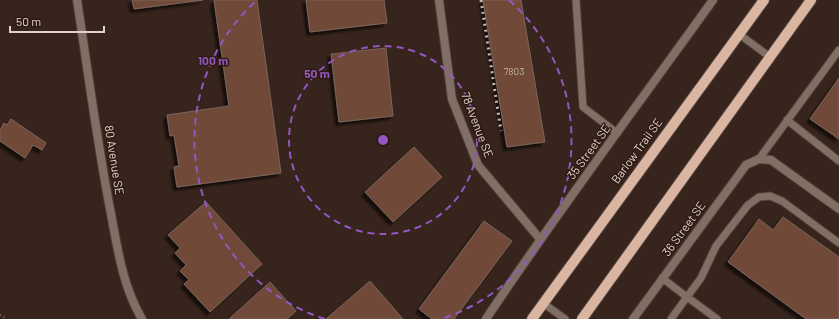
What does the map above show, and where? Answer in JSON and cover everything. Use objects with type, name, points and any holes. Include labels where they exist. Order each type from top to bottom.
[{"type":"main road","name":"Barlow Trail SE","points":[[532,319],[764,0]]},
{"type":"main road","points":[[582,319],[812,0]]},
{"type":"street","name":"80 Avenue SE","points":[[78,0],[103,175],[123,273],[134,306],[142,319]]},
{"type":"street","name":"78 Avenue SE","points":[[439,0],[452,99],[478,165],[540,239]]},
{"type":"street","name":"35 Street SE","points":[[486,319],[540,239],[713,0]]},
{"type":"street","points":[[759,159],[771,160],[839,209]]},
{"type":"street","name":"36 Street SE","points":[[633,319],[746,165],[759,159]]},
{"type":"lane","points":[[576,0],[583,107],[617,133]]},
{"type":"lane","points":[[739,34],[770,57]]},
{"type":"lane","points":[[759,159],[839,50]]},
{"type":"lane","points":[[787,120],[839,161]]},
{"type":"lane","points":[[671,319],[701,278],[716,246],[748,205],[759,197],[770,196],[782,201],[839,243]]},
{"type":"lane","points":[[662,278],[717,319]]},
{"type":"lane","points":[[543,303],[565,319]]},
{"type":"path","points":[[0,315],[7,319]]},
{"type":"building","points":[[132,0],[203,0],[134,9]]},
{"type":"building","points":[[214,0],[257,0],[281,173],[177,187],[174,167],[179,166],[174,135],[170,136],[167,115],[229,106]]},
{"type":"building","points":[[306,0],[384,0],[387,23],[310,32]]},
{"type":"building","points":[[483,0],[521,0],[545,142],[507,147]]},
{"type":"building","points":[[386,48],[393,116],[339,122],[331,54]]},
{"type":"building","points":[[839,78],[839,139],[810,119]]},
{"type":"building","points":[[11,119],[46,143],[42,150],[33,145],[25,158],[0,141],[0,130],[4,123],[7,125]]},
{"type":"building","points":[[414,147],[442,177],[393,222],[365,192]]},
{"type":"building","points":[[206,202],[262,264],[210,312],[184,284],[189,280],[180,271],[186,265],[175,253],[180,248],[168,235]]},
{"type":"building","points":[[783,217],[839,257],[839,319],[806,319],[728,262],[759,219],[773,230]]},
{"type":"building","points":[[484,221],[512,241],[454,319],[432,319],[419,309]]},
{"type":"building","points":[[370,281],[403,319],[326,319]]},
{"type":"building","points":[[270,282],[296,311],[287,319],[229,319]]},
{"type":"railway","points":[[481,0],[501,131]]}]
